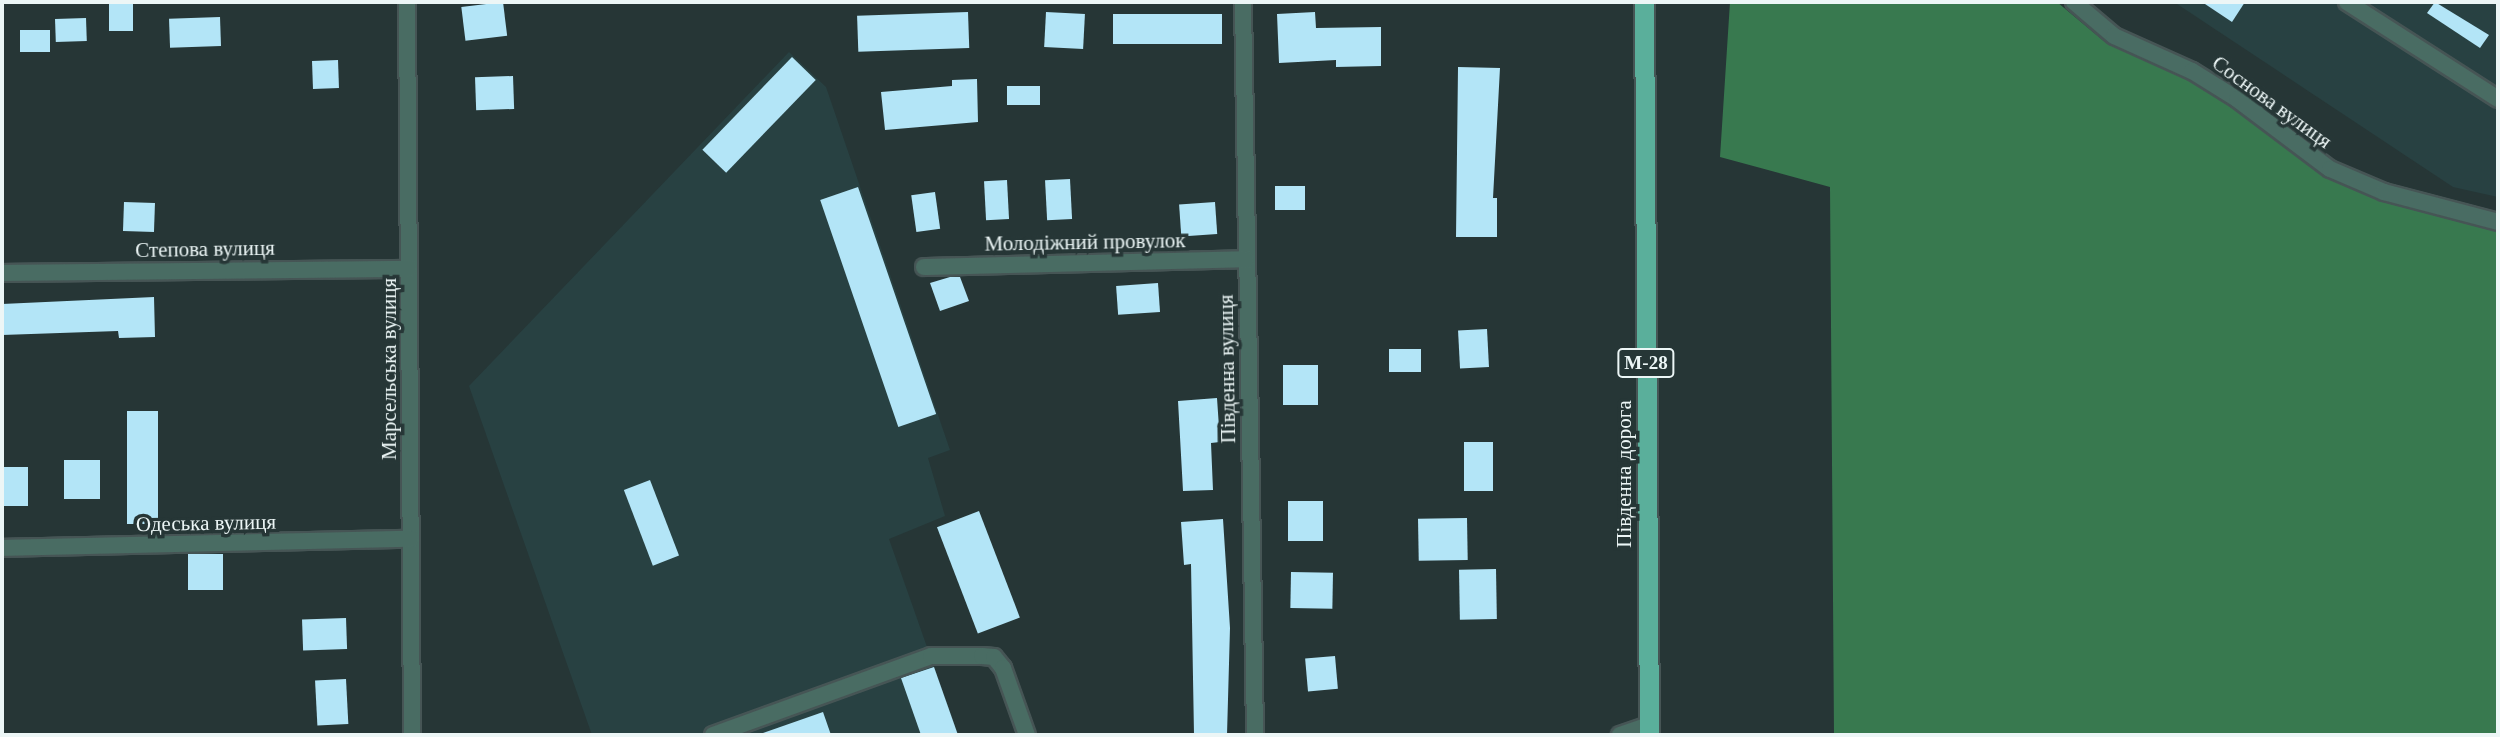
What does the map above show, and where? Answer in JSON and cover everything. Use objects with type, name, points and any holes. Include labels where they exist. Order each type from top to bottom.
[{"type":"highway","name":"Південна дорога","points":[[1644,2],[1649,730]]},
{"type":"street","name":"Марсельська вулиця","points":[[407,2],[412,735]]},
{"type":"street","name":"Південна вулиця","points":[[1243,2],[1255,735]]},
{"type":"street","name":"Соснова вулиця","points":[[2074,2],[2114,36],[2192,71],[2238,99],[2330,169],[2384,192],[2498,222]]},
{"type":"street","points":[[2347,2],[2498,99]]},
{"type":"street","name":"Молодіжний провулок","points":[[924,267],[1246,259]]},
{"type":"street","name":"Степова вулиця","points":[[2,273],[409,269]]},
{"type":"street","name":"Одеська вулиця","points":[[2,548],[411,540]]},
{"type":"street","points":[[713,735],[931,656],[994,657],[1003,668],[1027,735]]},
{"type":"street","points":[[1620,735],[1649,730]]},
{"type":"shaded area","points":[[2174,2],[2498,2],[2498,197],[2453,187]]},
{"type":"shaded area","points":[[789,52],[826,87],[950,450],[928,458],[945,516],[889,539],[958,735],[592,735],[469,386]]},
{"type":"green space","points":[[1730,2],[2057,2],[2105,42],[2222,94],[2323,169],[2498,222],[2498,735],[1834,735],[1830,187],[1720,157]]},
{"type":"building","points":[[109,2],[133,2],[133,31],[109,31]]},
{"type":"building","points":[[503,2],[507,36],[465,41],[461,7]]},
{"type":"building","points":[[2202,2],[2245,2],[2232,22]]},
{"type":"building","points":[[2435,2],[2489,35],[2480,48],[2427,13]]},
{"type":"building","points":[[968,12],[969,48],[858,52],[857,16]]},
{"type":"building","points":[[1046,12],[1085,14],[1083,49],[1044,47]]},
{"type":"building","points":[[1315,12],[1316,28],[1381,27],[1381,66],[1336,67],[1336,60],[1279,63],[1277,14]]},
{"type":"building","points":[[1113,14],[1222,14],[1222,44],[1113,44]]},
{"type":"building","points":[[220,17],[221,46],[170,48],[169,19]]},
{"type":"building","points":[[86,18],[87,41],[56,42],[55,19]]},
{"type":"building","points":[[20,30],[50,30],[50,52],[20,52]]},
{"type":"building","points":[[792,57],[816,80],[726,173],[702,150]]},
{"type":"building","points":[[338,60],[339,88],[313,89],[312,61]]},
{"type":"building","points":[[1458,67],[1500,68],[1493,198],[1497,198],[1497,237],[1456,237]]},
{"type":"building","points":[[513,76],[514,109],[476,110],[475,77]]},
{"type":"building","points":[[977,79],[978,122],[885,130],[881,92],[952,86],[952,80]]},
{"type":"building","points":[[1007,86],[1040,86],[1040,105],[1007,105]]},
{"type":"building","points":[[1070,179],[1072,219],[1047,220],[1045,180]]},
{"type":"building","points":[[1007,180],[1009,219],[986,220],[984,181]]},
{"type":"building","points":[[1275,186],[1305,186],[1305,210],[1275,210]]},
{"type":"building","points":[[858,187],[936,414],[898,427],[820,200]]},
{"type":"building","points":[[935,192],[940,229],[916,232],[911,195]]},
{"type":"building","points":[[124,202],[155,203],[154,232],[123,231]]},
{"type":"building","points":[[1215,202],[1217,234],[1181,236],[1179,205]]},
{"type":"building","points":[[960,277],[969,301],[940,311],[930,283]]},
{"type":"building","points":[[1158,283],[1160,312],[1118,315],[1116,286]]},
{"type":"building","points":[[154,297],[155,337],[119,338],[118,331],[2,335],[2,304]]},
{"type":"building","points":[[1487,329],[1489,367],[1460,368],[1458,331]]},
{"type":"building","points":[[1389,349],[1421,349],[1421,372],[1389,372]]},
{"type":"building","points":[[1283,365],[1318,365],[1318,405],[1283,405]]},
{"type":"building","points":[[1217,398],[1220,442],[1211,443],[1213,490],[1183,491],[1178,401]]},
{"type":"building","points":[[127,411],[158,411],[158,524],[127,524]]},
{"type":"building","points":[[1464,442],[1493,442],[1493,491],[1464,491]]},
{"type":"building","points":[[64,460],[100,460],[100,499],[64,499]]},
{"type":"building","points":[[2,467],[28,467],[28,506],[2,506]]},
{"type":"building","points":[[650,480],[679,556],[653,566],[624,490]]},
{"type":"building","points":[[1288,501],[1323,501],[1323,541],[1288,541]]},
{"type":"building","points":[[979,511],[1020,617],[978,634],[937,527]]},
{"type":"building","points":[[1467,518],[1468,560],[1419,561],[1418,519]]},
{"type":"building","points":[[1223,519],[1230,628],[1227,735],[1194,735],[1191,564],[1184,565],[1181,522]]},
{"type":"building","points":[[188,554],[223,554],[223,590],[188,590]]},
{"type":"building","points":[[1496,569],[1497,619],[1460,620],[1459,570]]},
{"type":"building","points":[[1291,572],[1333,573],[1332,609],[1290,608]]},
{"type":"building","points":[[346,618],[347,649],[303,651],[302,620]]},
{"type":"building","points":[[1335,656],[1338,689],[1308,691],[1305,659]]},
{"type":"building","points":[[934,667],[958,735],[921,735],[901,678]]},
{"type":"building","points":[[346,679],[348,724],[317,726],[315,681]]},
{"type":"building","points":[[823,712],[831,735],[763,735],[763,733]]}]
